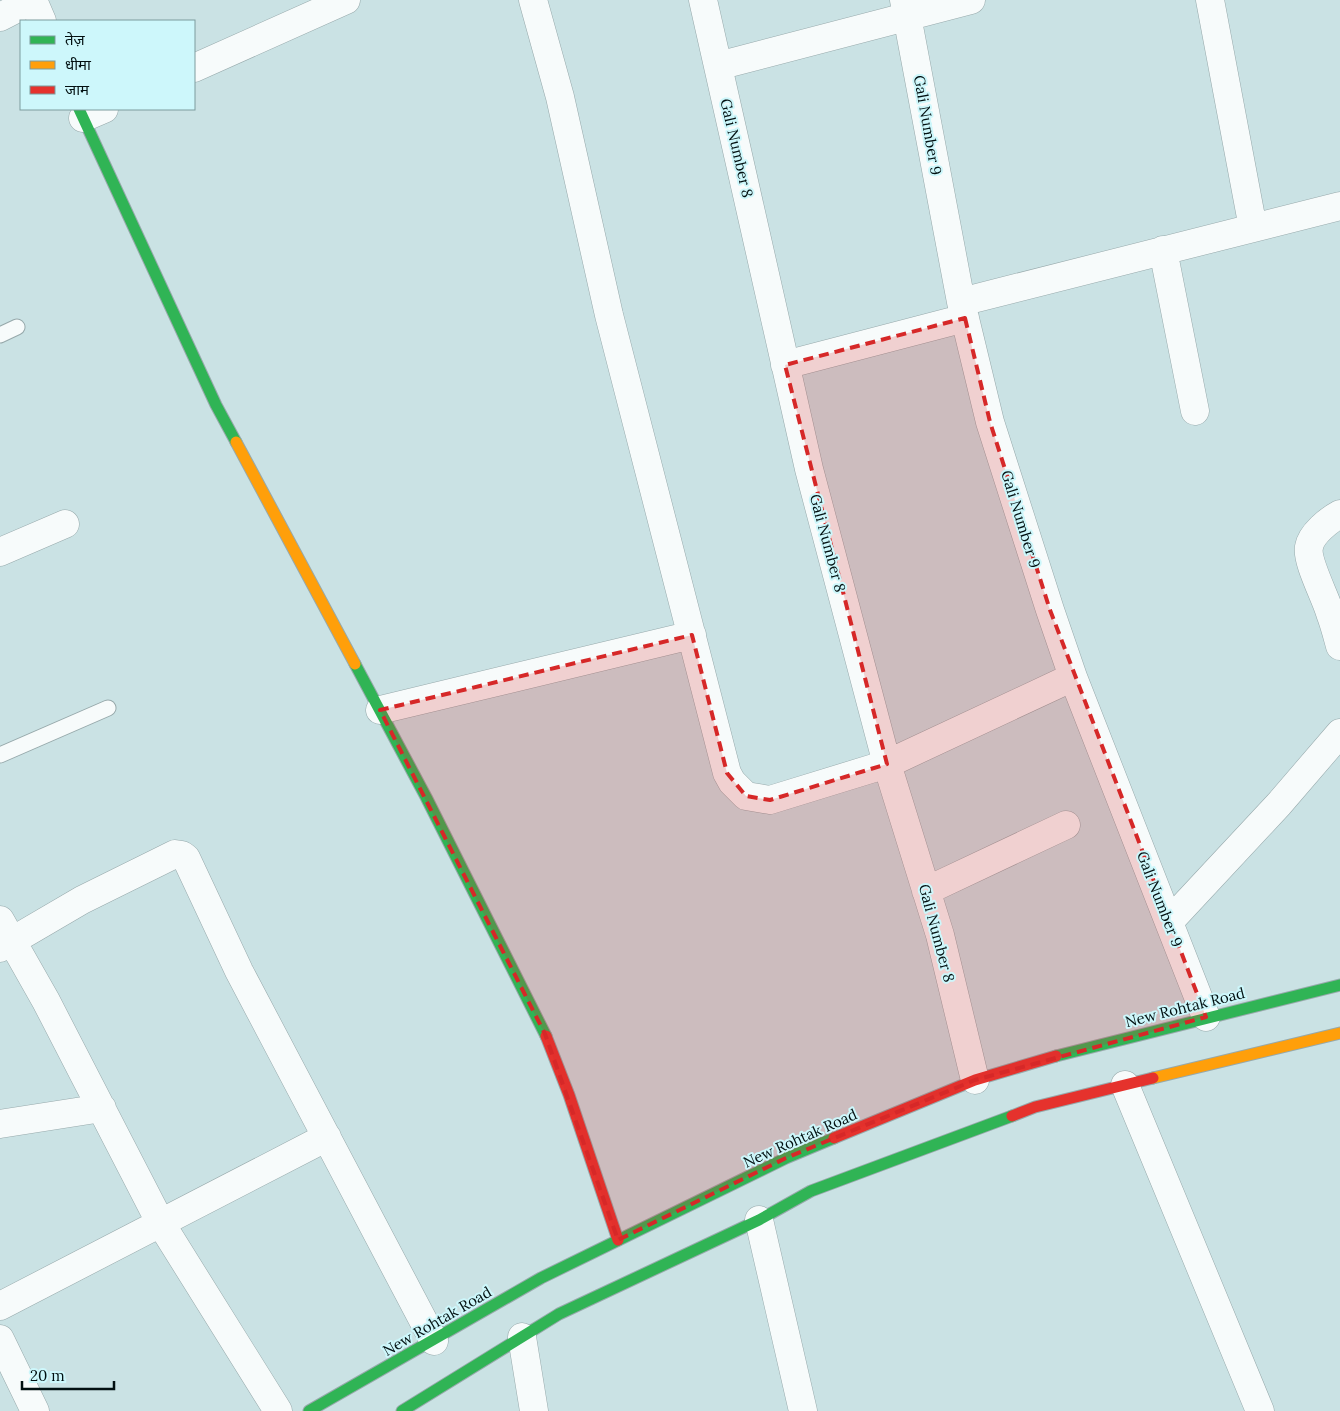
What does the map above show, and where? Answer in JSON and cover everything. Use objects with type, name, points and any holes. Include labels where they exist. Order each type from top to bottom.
[{"type":"main road","points":[[89,112],[138,234],[216,405],[426,796],[545,1034],[570,1096],[618,1240]]},
{"type":"main road","name":"New Rohtak Road","points":[[310,1411],[541,1278],[786,1158],[975,1080],[1077,1050],[1340,985]]},
{"type":"main road","points":[[402,1411],[559,1314],[759,1220],[811,1191],[1035,1107],[1340,1033]]},
{"type":"street","points":[[0,17],[33,0],[42,20]]},
{"type":"street","points":[[195,68],[346,0]]},
{"type":"street","points":[[533,0],[560,97],[609,315],[727,773],[732,782],[746,796],[770,800],[887,764],[1073,676]]},
{"type":"street","name":"Gali Number 8","points":[[703,0],[809,469],[887,764],[940,935],[975,1080]]},
{"type":"street","points":[[718,66],[906,8],[971,0]]},
{"type":"street","points":[[1210,0],[1253,228]]},
{"type":"street","name":"Gali Number 9","points":[[906,8],[963,310],[990,422],[1073,676],[1206,1017]]},
{"type":"street","points":[[785,365],[1164,250],[1340,206]]},
{"type":"street","points":[[1164,250],[1195,411]]},
{"type":"street","points":[[1340,514],[1317,532],[1309,547],[1312,564],[1330,612],[1340,646]]},
{"type":"street","points":[[0,552],[65,524]]},
{"type":"street","points":[[380,710],[692,636]]},
{"type":"street","points":[[1169,922],[1280,804],[1340,733]]},
{"type":"street","points":[[926,891],[1066,825]]},
{"type":"street","points":[[268,1408],[160,1222],[46,1001],[4,936],[175,854],[186,858],[239,971],[434,1341]]},
{"type":"street","points":[[1125,1085],[1260,1411]]},
{"type":"street","points":[[0,1124],[102,1108]]},
{"type":"street","points":[[0,1306],[327,1137]]},
{"type":"street","points":[[759,1220],[803,1411]]},
{"type":"street","points":[[522,1337],[534,1411]]},
{"type":"street","points":[[0,1339],[35,1411]]},
{"type":"lane","points":[[0,335],[17,328]]},
{"type":"lane","points":[[0,755],[108,708]]},
{"type":"highlighted area","points":[[965,318],[990,422],[1050,610],[1206,1017],[975,1080],[786,1158],[618,1240],[545,1034],[380,710],[692,635],[727,773],[746,796],[770,800],[887,764],[785,365]]},
{"type":"traffic: fast","points":[[79,110],[216,405],[236,442]]},
{"type":"traffic: fast","points":[[355,664],[426,797],[546,1036]]},
{"type":"traffic: fast","points":[[1056,1056],[1340,985]]},
{"type":"traffic: fast","points":[[402,1411],[559,1314],[759,1220],[811,1191],[1012,1116]]},
{"type":"traffic: fast","points":[[309,1411],[541,1278],[786,1158],[834,1138]]},
{"type":"traffic: slow","points":[[236,442],[355,664]]},
{"type":"traffic: slow","points":[[1153,1078],[1340,1033]]},
{"type":"traffic: jam","points":[[546,1036],[569,1095],[618,1240]]},
{"type":"traffic: jam","points":[[834,1138],[975,1080],[1056,1056]]},
{"type":"traffic: jam","points":[[1012,1116],[1035,1107],[1153,1078]]}]
